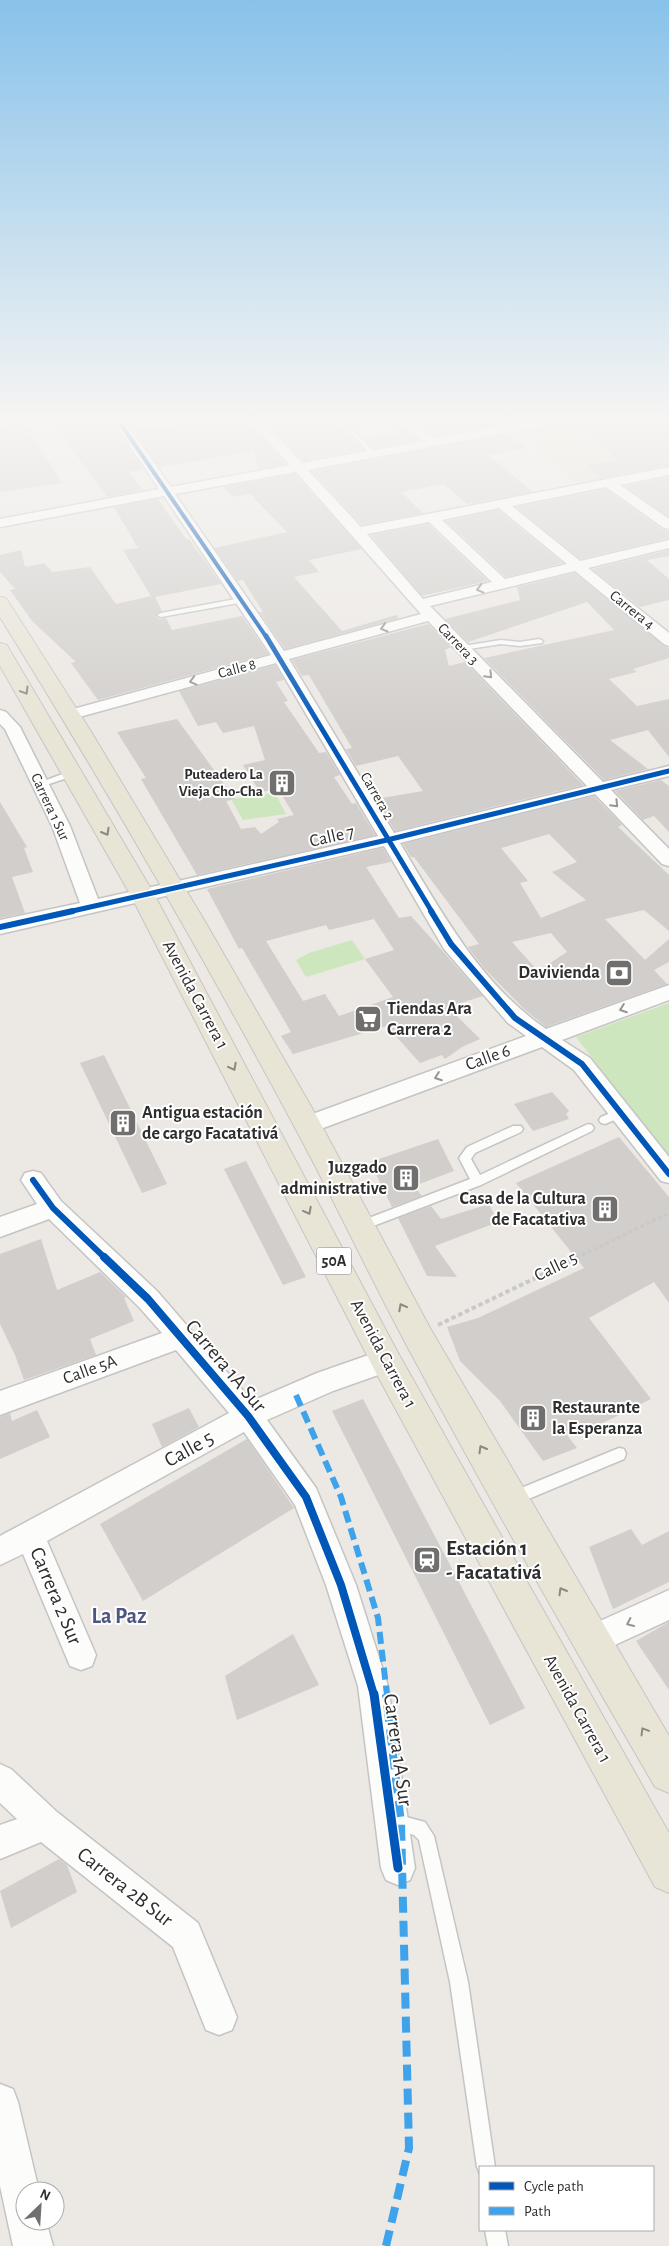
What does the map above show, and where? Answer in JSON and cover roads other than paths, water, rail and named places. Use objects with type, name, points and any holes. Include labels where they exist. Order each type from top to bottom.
[{"type":"main road","name":"Avenida Carrera 1","points":[[0,602],[72,714],[175,887],[307,1125],[417,1336],[591,1641],[669,1773]]},
{"type":"main road","name":"Avenida Carrera 1","points":[[1,651],[142,894],[386,1361],[557,1674],[669,1873]]},
{"type":"street","name":"Carrera 2","points":[[189,525],[280,657],[450,944],[515,1018],[582,1064],[613,1117],[669,1174]]},
{"type":"street","name":"Carrera 3","points":[[351,525],[425,610],[669,860]]},
{"type":"street","points":[[358,532],[395,525]]},
{"type":"street","points":[[438,525],[502,584]]},
{"type":"street","name":"Carrera 4","points":[[528,525],[669,641]]},
{"type":"street","name":"Calle 8","points":[[72,714],[280,657],[502,584],[669,544]]},
{"type":"street","name":"Carrera 1 Sur","points":[[0,714],[12,727],[6,732],[40,784],[61,826],[91,906]]},
{"type":"street","points":[[6,732],[44,725]]},
{"type":"street","name":"Calle 7","points":[[0,927],[387,840],[669,771]]},
{"type":"street","name":"Calle 6","points":[[307,1125],[669,992]]},
{"type":"street","name":"Carrera 1A Sur","points":[[33,1180],[53,1208],[148,1299],[181,1337],[248,1416],[306,1497],[340,1585],[373,1686],[398,1868]]},
{"type":"street","points":[[0,1227],[53,1208]]},
{"type":"street","name":"Calle 5A","points":[[1,1398],[181,1337]]},
{"type":"street","name":"Calle 5","points":[[0,1552],[248,1416],[326,1381],[386,1361]]},
{"type":"street","name":"Carrera 2 Sur","points":[[30,1536],[81,1655]]},
{"type":"street","points":[[591,1641],[669,1605]]},
{"type":"street","name":"Carrera 2B Sur","points":[[0,1780],[45,1824],[186,1935],[219,2016]]},
{"type":"street","points":[[0,1842],[45,1824]]},
{"type":"street","points":[[0,2102],[18,2181]]},
{"type":"street","points":[[29,2231],[33,2246]]},
{"type":"lane","points":[[161,615],[241,600]]},
{"type":"lane","points":[[463,648],[501,642],[520,644],[539,641]]},
{"type":"lane","points":[[40,784],[72,773]]},
{"type":"lane","points":[[360,1226],[476,1182],[588,1128]]},
{"type":"lane","points":[[476,1182],[465,1158],[471,1150],[517,1129]]},
{"type":"lane","points":[[510,1500],[619,1454]]},
{"type":"lane","points":[[391,1820],[419,1828],[426,1836],[459,1982],[486,2166]]},
{"type":"lane","points":[[495,2231],[498,2246]]},
{"type":"place","name":"Puteadero La Vieja Cho-Cha","points":[[282,783]]},
{"type":"place","name":"Davivienda","points":[[619,973]]},
{"type":"place","name":"Tiendas Ara Carrera 2","points":[[368,1019]]},
{"type":"place","name":"Antigua estación de cargo Facatativá","points":[[123,1123]]},
{"type":"place","name":"Juzgado administrative","points":[[406,1178]]},
{"type":"place","name":"Casa de la Cultura de Facatativa","points":[[605,1209]]},
{"type":"place","name":"Restaurante la Esperanza","points":[[533,1418]]},
{"type":"place","name":"Estación 1 - Facatativá","points":[[427,1560]]},
{"type":"district","name":"La Paz","points":[[119,1616]]}]
